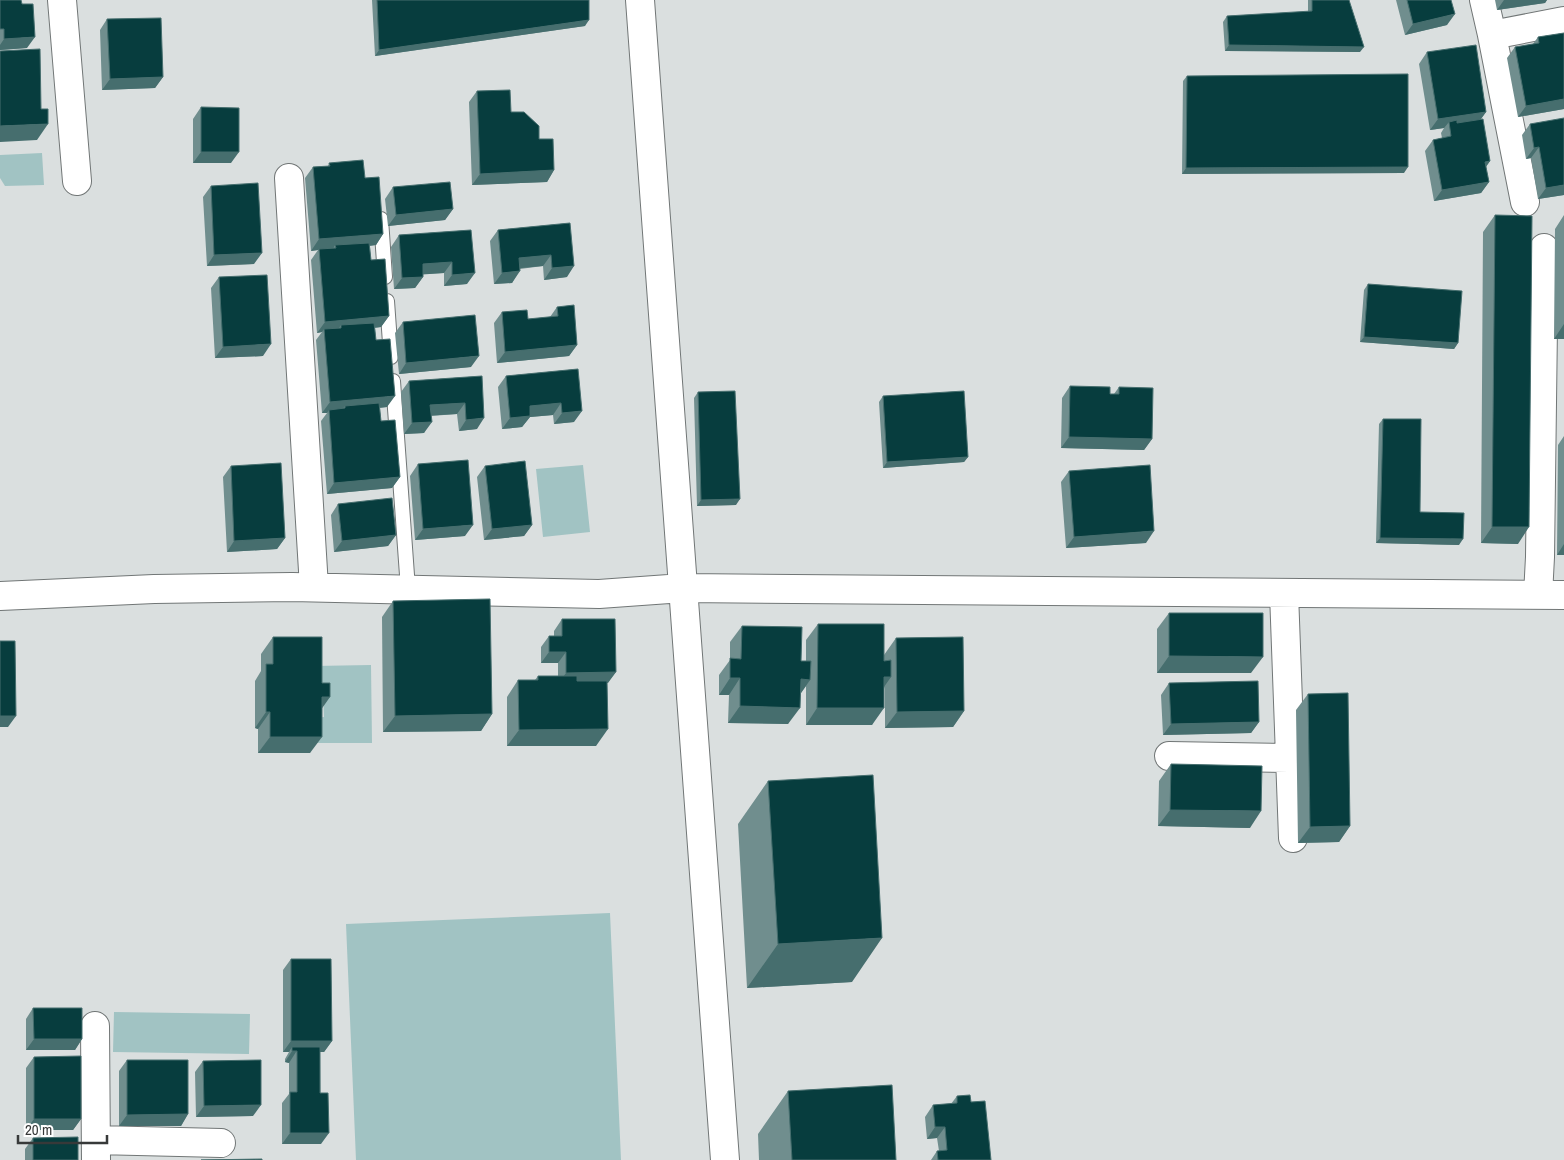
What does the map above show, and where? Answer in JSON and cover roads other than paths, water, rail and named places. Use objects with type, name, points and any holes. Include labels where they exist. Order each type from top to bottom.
[{"type":"street","points":[[62,0],[77,181]]},
{"type":"street","points":[[640,0],[725,1160]]},
{"type":"street","points":[[1484,0],[1525,202]]},
{"type":"street","points":[[1492,35],[1564,21]]},
{"type":"street","points":[[289,178],[314,587]]},
{"type":"street","points":[[0,596],[154,589],[314,587],[599,594],[683,588],[1551,595],[1540,557],[1544,248]]},
{"type":"street","points":[[1284,593],[1293,838]]},
{"type":"street","points":[[1169,756],[1289,758]]},
{"type":"street","points":[[95,1026],[96,1150],[221,1144]]},
{"type":"lane","points":[[380,207],[408,589]]}]
